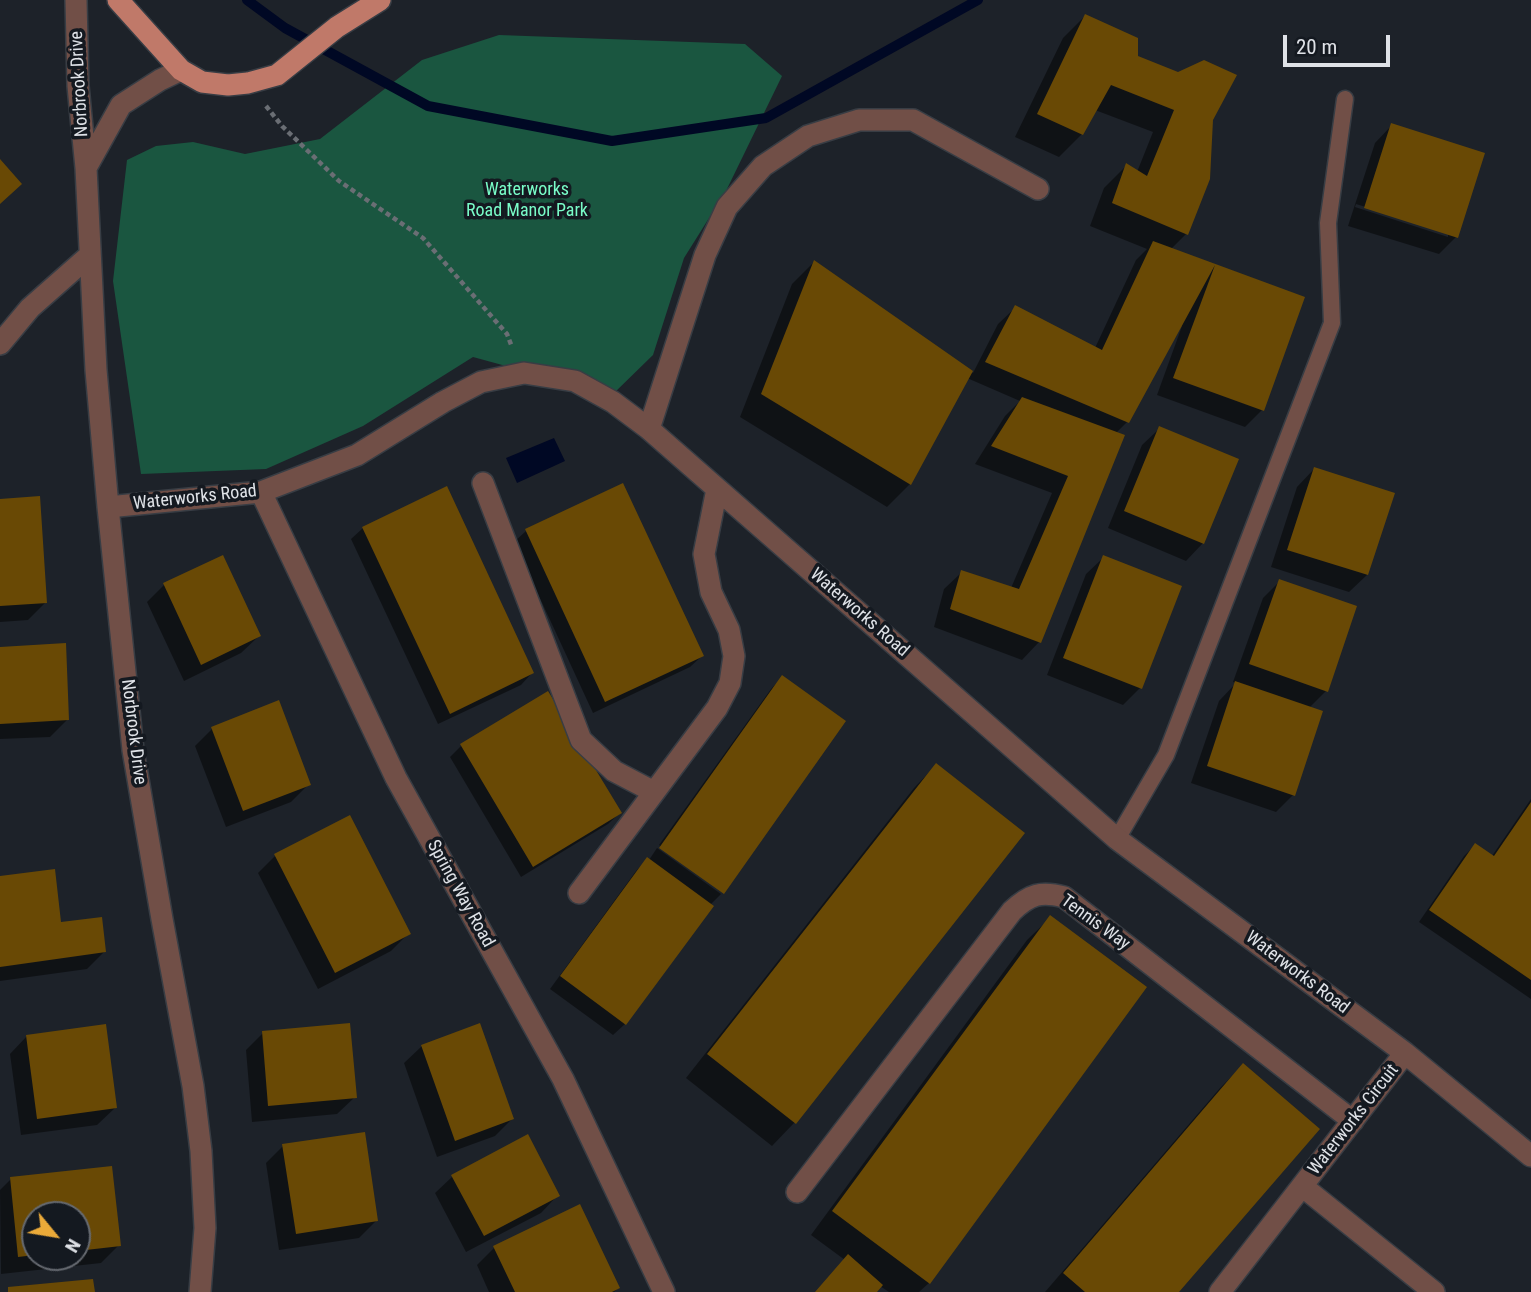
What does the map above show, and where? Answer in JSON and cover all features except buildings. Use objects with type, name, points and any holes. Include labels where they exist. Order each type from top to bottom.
[{"type":"main road","points":[[118,0],[181,70],[202,82],[228,85],[248,83],[276,75],[368,4]]},
{"type":"street","name":"Norbrook Drive","points":[[76,0],[78,86],[86,169],[96,370],[108,507],[134,750],[193,1086],[201,1151],[205,1228],[200,1292]]},
{"type":"street","name":"Norbrook Drive","points":[[86,169],[121,105],[181,70]]},
{"type":"street","points":[[649,429],[705,256],[727,207],[763,166],[808,136],[859,120],[913,120],[1038,189]]},
{"type":"street","points":[[0,344],[30,308],[90,255]]},
{"type":"street","name":"Waterworks Road","points":[[108,507],[261,492],[357,455],[481,382],[524,373],[575,381],[613,402],[649,429],[1118,839],[1405,1053],[1531,1156]]},
{"type":"street","points":[[483,483],[581,740],[614,771],[654,792]]},
{"type":"street","points":[[579,892],[717,708],[730,683],[734,656],[729,630],[711,592],[704,554],[717,489]]},
{"type":"street","name":"Spring Way Road","points":[[261,492],[396,778],[563,1079],[664,1292]]},
{"type":"street","name":"Tennis Way","points":[[797,1192],[1012,911],[1023,900],[1036,894],[1050,893],[1064,897],[1353,1121]]},
{"type":"street","name":"Waterworks Circuit","points":[[1220,1292],[1405,1053]]},
{"type":"street","name":"Waterworks Circuit","points":[[1302,1186],[1434,1292]]},
{"type":"lane","points":[[1118,839],[1167,754],[1332,323],[1328,223],[1346,99]]},
{"type":"path","points":[[248,83],[282,126],[339,181],[423,238],[507,334],[524,373]]},
{"type":"green space","name":"Waterworks Road Manor Park","points":[[499,35],[745,44],[782,76],[726,191],[684,258],[653,355],[612,395],[473,357],[363,426],[266,469],[141,474],[113,281],[127,160],[156,146],[193,142],[245,154],[320,139],[422,60]]},
{"type":"water","points":[[554,438],[565,461],[517,483],[506,458]]},
{"type":"waterway","points":[[247,0],[285,28],[428,106],[612,141],[766,118],[978,0]]}]
